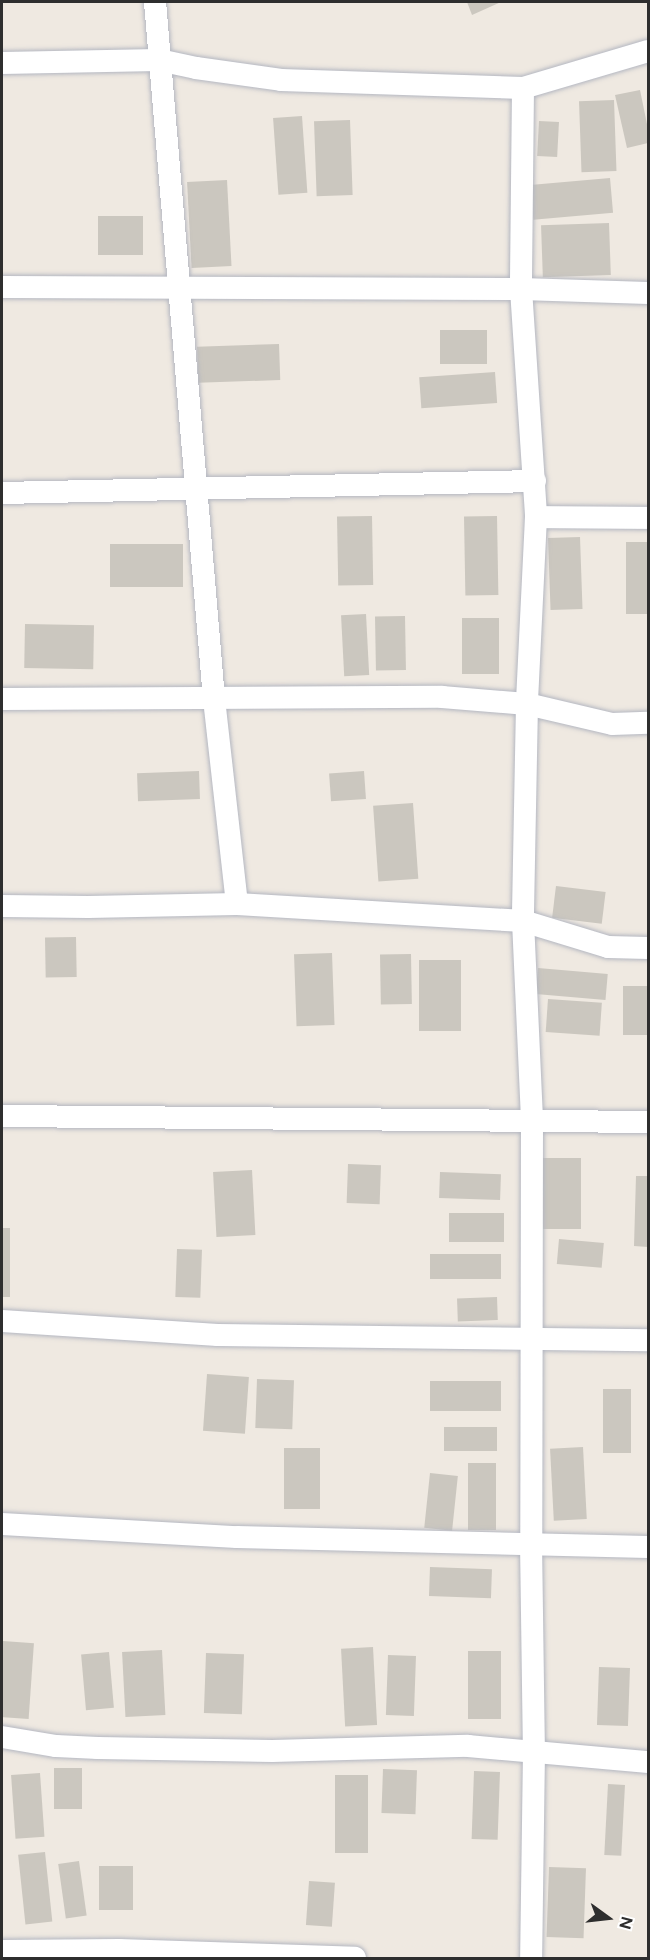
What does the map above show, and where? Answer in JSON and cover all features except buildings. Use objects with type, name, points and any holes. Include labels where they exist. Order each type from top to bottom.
[{"type":"street","points":[[155,2],[214,699],[237,904]]},
{"type":"street","points":[[2,63],[159,60],[281,81],[523,88],[648,51]]},
{"type":"street","points":[[523,88],[521,289],[536,517],[527,704],[523,921],[532,1121],[531,1542],[534,1751],[531,1959]]},
{"type":"street","points":[[2,287],[181,290],[521,289],[648,293]]},
{"type":"street","points":[[2,493],[535,481]]},
{"type":"street","points":[[536,517],[648,518]]},
{"type":"street","points":[[2,699],[441,697],[527,704],[612,724],[648,723]]},
{"type":"street","points":[[2,906],[237,904],[523,921],[608,947],[648,948]]},
{"type":"street","points":[[2,1116],[648,1122]]},
{"type":"street","points":[[2,1320],[218,1335],[532,1341],[648,1340]]},
{"type":"street","points":[[2,1524],[237,1538],[531,1542],[648,1547]]},
{"type":"street","points":[[2,1737],[56,1746],[98,1748],[272,1751],[468,1746],[648,1762]]},
{"type":"street","points":[[2,1951],[119,1950],[355,1959]]}]
